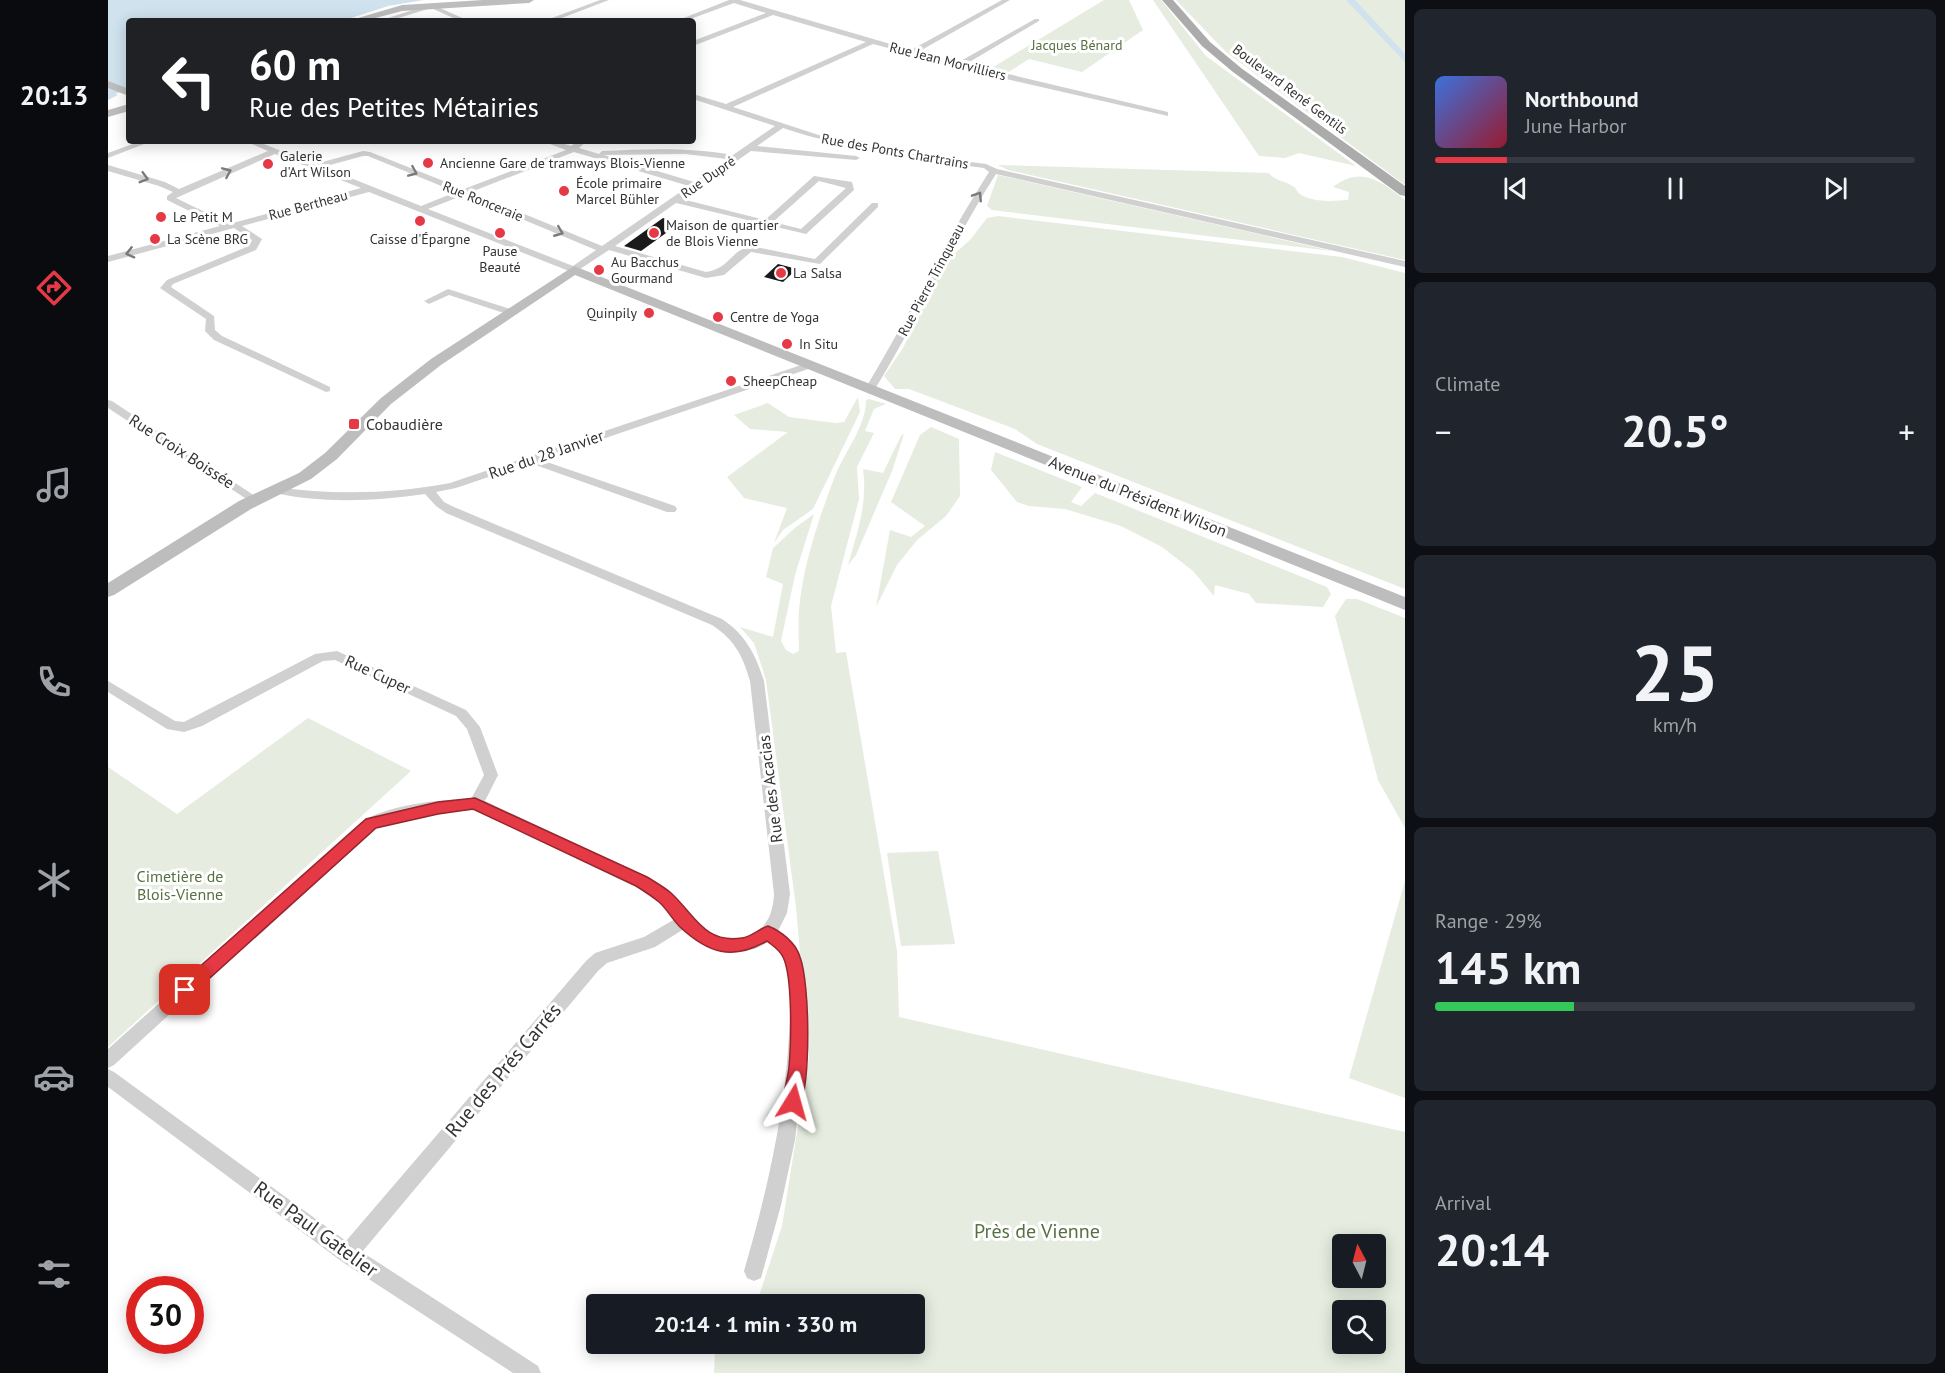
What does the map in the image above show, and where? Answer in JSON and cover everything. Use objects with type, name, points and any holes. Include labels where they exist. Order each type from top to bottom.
[{"type":"main road","points":[[363,18],[388,10],[529,0]]},
{"type":"main road","name":"Boulevard René Gentils","points":[[1167,0],[1206,44],[1237,70],[1405,192]]},
{"type":"main road","points":[[108,84],[126,91]]},
{"type":"main road","points":[[108,114],[126,108]]},
{"type":"main road","points":[[108,591],[255,500],[305,476],[318,467],[402,388],[436,362],[513,313],[574,270]]},
{"type":"main road","name":"Avenue du Président Wilson","points":[[574,270],[1405,604]]},
{"type":"street","points":[[555,18],[606,0]]},
{"type":"street","points":[[687,18],[734,0]]},
{"type":"street","name":"Rue Jean Morvilliers","points":[[734,0],[771,13],[911,53],[1165,114]]},
{"type":"street","points":[[911,53],[1008,0]]},
{"type":"street","points":[[392,18],[431,6],[459,18]]},
{"type":"street","points":[[696,43],[771,13]]},
{"type":"street","points":[[960,64],[1037,20]]},
{"type":"street","points":[[726,107],[872,42]]},
{"type":"street","name":"Rue des Ponts Chartrains","points":[[696,97],[829,141],[924,158],[986,166],[994,171],[1405,264]]},
{"type":"street","name":"Rue Dupré","points":[[574,270],[782,125]]},
{"type":"street","points":[[108,156],[140,144]]},
{"type":"street","points":[[257,144],[574,270]]},
{"type":"street","points":[[315,167],[363,153],[367,144]]},
{"type":"street","points":[[556,144],[695,185]]},
{"type":"street","points":[[421,210],[574,149],[580,144]]},
{"type":"street","points":[[748,148],[856,158]]},
{"type":"street","points":[[275,151],[179,192],[170,199],[256,239],[253,248],[165,286],[211,318],[210,331],[218,338],[326,389]]},
{"type":"street","points":[[589,153],[683,151],[704,152],[734,158]]},
{"type":"street","name":"Rue Ronceraie","points":[[363,153],[606,248],[706,275],[721,273],[751,249],[817,262],[875,205]]},
{"type":"street","points":[[108,168],[162,183],[179,192]]},
{"type":"street","name":"Rue Pierre Trinqueau","points":[[870,389],[901,338],[968,211],[994,171]]},
{"type":"street","points":[[675,200],[767,223],[803,232],[851,188],[849,184],[817,178],[767,223]]},
{"type":"street","name":"Rue Bertheau","points":[[108,259],[369,189]]},
{"type":"street","points":[[429,300],[448,292],[513,313]]},
{"type":"street","name":"Rue du 28 Janvier","points":[[275,490],[318,496],[428,490],[462,483],[810,365]]},
{"type":"street","name":"Rue Croix Boissée","points":[[111,408],[255,500]]},
{"type":"street","points":[[529,459],[671,509]]},
{"type":"street","name":"Rue des Acacias","points":[[428,490],[440,504],[450,510],[717,622],[739,637],[752,662],[757,681],[782,894],[778,919],[768,933]]},
{"type":"street","name":"Rue Cuper","points":[[108,686],[172,725],[184,728],[215,714],[320,657],[330,655],[343,657],[446,704],[465,717],[473,727],[491,775],[486,788],[475,804]]},
{"type":"street","points":[[108,1060],[371,823],[456,805],[475,804],[642,881],[666,898],[702,937],[723,946],[747,944],[768,933],[789,950],[795,967],[797,990],[798,1066],[788,1138],[777,1190],[754,1271]]},
{"type":"street","name":"Rue des Prés Carrés","points":[[348,1254],[592,966],[611,954],[649,942],[685,921]]},
{"type":"street","name":"Rue Paul Gatelier","points":[[108,1077],[348,1254],[531,1373]]},
{"type":"green space","name":"Jacques Bénard","points":[[1104,0],[1129,0],[1143,30],[1082,72],[1029,59],[1007,73],[990,69]]},
{"type":"green space","points":[[1153,0],[1161,0],[1206,56],[1356,166],[1299,153],[1285,158],[1259,156]]},
{"type":"green space","points":[[1176,0],[1405,0],[1405,185],[1226,52]]},
{"type":"green space","points":[[998,165],[1269,173],[1291,185],[1305,197],[1324,201],[1348,200],[1349,192],[1333,187],[1343,181],[1353,177],[1371,179],[1388,187],[1405,200],[1405,260],[1008,170]]},
{"type":"green space","points":[[998,175],[1332,251],[992,210],[987,206]]},
{"type":"green space","points":[[998,216],[1342,257],[1405,273],[1405,589],[1037,444],[1015,429],[909,389],[895,389],[884,376],[903,348],[945,262],[970,240],[987,218]]},
{"type":"green space","points":[[858,397],[860,412],[813,509],[783,530],[774,543],[787,508],[744,498],[727,477],[788,432],[750,429],[734,415],[768,403],[789,417],[835,423],[844,422]]},
{"type":"green space","name":"Près de Vienne","points":[[869,399],[886,404],[874,409],[865,431],[874,433],[857,467],[859,499],[831,606],[836,653],[846,652],[897,951],[899,1017],[1405,1132],[1405,1373],[714,1373],[715,1354],[925,1354],[925,1294],[760,1294],[782,1226],[809,1057],[796,907],[766,680],[754,643],[740,627],[773,637],[783,584],[766,577],[773,548],[814,514],[795,575],[781,641],[786,650],[793,654],[799,651],[799,610],[808,559],[835,476],[863,420],[866,400]]},
{"type":"green space","points":[[931,427],[959,439],[960,496],[946,516],[917,540],[897,565],[876,607],[890,530],[911,537],[925,526],[891,502],[920,435]]},
{"type":"green space","points":[[904,434],[892,471],[856,555],[848,565],[863,506],[863,469],[883,473]]},
{"type":"green space","points":[[995,452],[1082,487],[1071,502],[1081,506],[1095,493],[1327,587],[1331,594],[1323,607],[1256,603],[1249,594],[1215,585],[1214,596],[1193,571],[1162,547],[1121,526],[1065,509],[1029,506],[1017,502],[991,470]]},
{"type":"green space","points":[[1346,599],[1357,599],[1405,618],[1405,828],[1378,780],[1335,616]]},
{"type":"green space","name":"Cimetière de Blois-Vienne","points":[[308,718],[411,771],[108,1047],[108,767],[177,814]]},
{"type":"green space","points":[[938,851],[955,944],[901,946],[887,853]]},
{"type":"green space","points":[[1405,881],[1405,1098],[1349,1078]]},
{"type":"water","points":[[108,0],[424,0],[388,6],[351,18],[126,18],[126,90],[115,94],[118,95],[108,100]]},
{"type":"building","name":"Maison de quartier de Blois Vienne","points":[[663,218],[680,223],[641,251],[624,246]]},
{"type":"building","name":"La Salsa","points":[[778,264],[797,269],[783,282],[764,277]]},
{"type":"waterway","points":[[1350,0],[1405,59]]},
{"type":"place","name":"Ancienne Gare de tramways Blois-Vienne","points":[[428,163]]},
{"type":"place","name":"Galerie d'Art Wilson","points":[[268,164]]},
{"type":"place","name":"École primaire Marcel Bühler","points":[[564,191]]},
{"type":"place","name":"Le Petit M","points":[[161,217]]},
{"type":"place","name":"Caisse d'Épargne","points":[[420,221]]},
{"type":"place","name":"Pause Beauté","points":[[500,233]]},
{"type":"place","name":"Maison de quartier de Blois Vienne","points":[[654,233]]},
{"type":"place","name":"La Scène BRG","points":[[155,239]]},
{"type":"place","name":"Au Bacchus Gourmand","points":[[599,270]]},
{"type":"place","name":"La Salsa","points":[[781,273]]},
{"type":"place","name":"Quinpily","points":[[649,313]]},
{"type":"place","name":"Centre de Yoga","points":[[718,317]]},
{"type":"place","name":"In Situ","points":[[787,344]]},
{"type":"place","name":"SheepCheap","points":[[731,381]]},
{"type":"place","name":"Cobaudière","points":[[354,424]]},
{"type":"route","points":[[185,990],[371,823],[385,818],[465,803],[475,804],[654,888],[666,898],[685,921],[710,942],[723,946],[747,944],[768,933],[785,945],[795,967],[797,990],[798,1066],[793,1102]]}]
